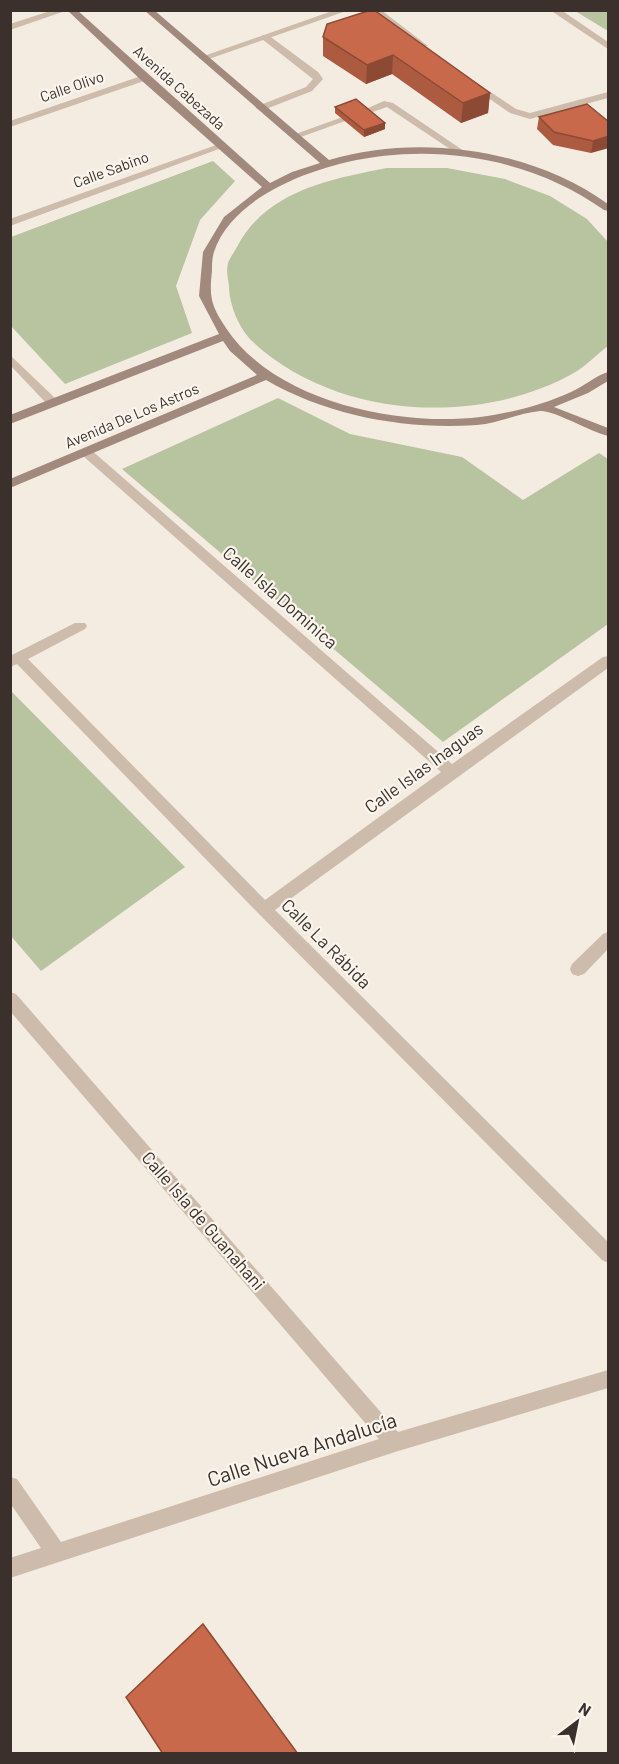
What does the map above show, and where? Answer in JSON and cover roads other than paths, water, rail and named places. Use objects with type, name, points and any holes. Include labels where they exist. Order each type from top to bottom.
[{"type":"main road","name":"Avenida Cabezada","points":[[71,10],[144,78],[267,186]]},
{"type":"main road","points":[[148,10],[326,163]]},
{"type":"main road","points":[[609,208],[597,199],[535,169],[462,153],[392,152],[326,163],[267,186],[228,217],[206,254],[203,295],[222,337],[241,357],[265,376],[326,405],[398,420],[475,422],[546,408],[589,389],[609,376]]},
{"type":"main road","points":[[597,199],[609,196]]},
{"type":"main road","points":[[10,420],[222,337]]},
{"type":"main road","name":"Avenida De Los Astros","points":[[10,484],[265,376]]},
{"type":"main road","points":[[546,408],[609,432]]},
{"type":"street","points":[[10,27],[64,10]]},
{"type":"street","points":[[203,58],[345,10]]},
{"type":"street","points":[[375,10],[432,52]]},
{"type":"street","points":[[554,10],[609,46]]},
{"type":"street","points":[[261,108],[309,89],[318,79],[315,74],[265,37]]},
{"type":"street","name":"Calle Olivo","points":[[10,124],[144,78]]},
{"type":"street","points":[[469,80],[507,108],[523,115],[540,115],[609,95]]},
{"type":"street","points":[[364,112],[384,104],[390,105],[462,153]]},
{"type":"street","points":[[295,136],[343,120]]},
{"type":"street","name":"Calle Sabino","points":[[10,223],[222,146]]},
{"type":"street","points":[[10,358],[52,402]]},
{"type":"street","name":"Calle Isla Dominica","points":[[86,452],[451,772]]},
{"type":"street","points":[[15,660],[80,626]]},
{"type":"street","name":"Calle La Rábida","points":[[15,660],[609,1254]]},
{"type":"street","name":"Calle Islas Inaguas","points":[[264,909],[451,772],[609,661]]},
{"type":"street","points":[[578,969],[609,939]]},
{"type":"street","name":"Calle Isla de Guanahani","points":[[10,999],[395,1443]]},
{"type":"street","name":"Calle Nueva Andalucía","points":[[10,1568],[395,1443],[609,1379]]},
{"type":"street","points":[[10,1486],[56,1552]]}]
